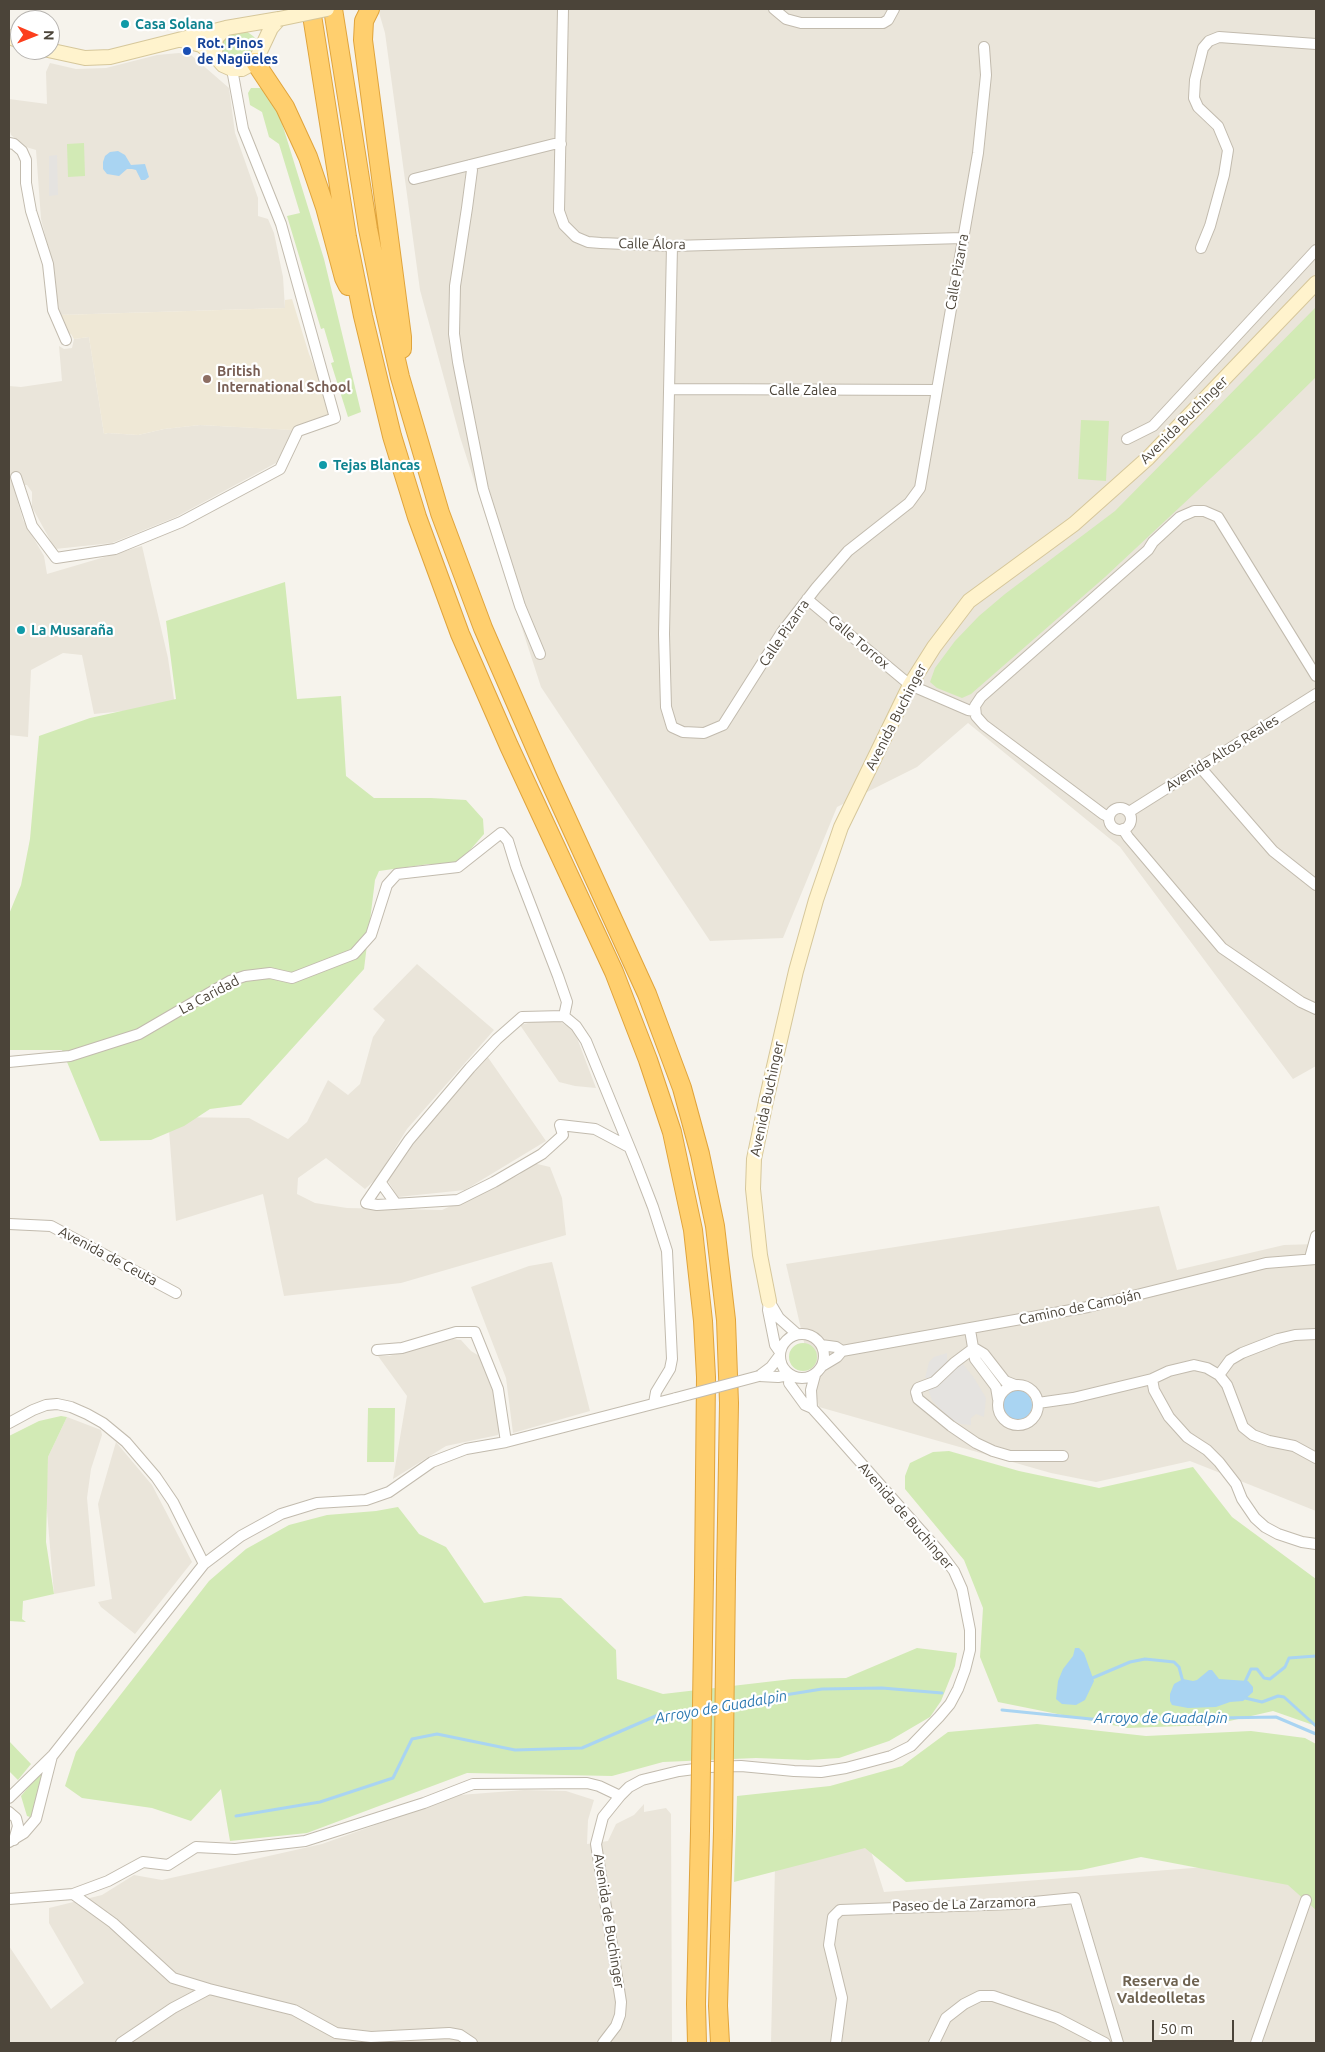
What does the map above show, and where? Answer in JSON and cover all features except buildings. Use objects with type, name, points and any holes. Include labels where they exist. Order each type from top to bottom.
[{"type":"highway","points":[[311,9],[347,237],[362,316],[395,445],[417,517],[460,634],[509,746],[614,972],[648,1060],[672,1132],[693,1230],[703,1321],[706,1377],[696,2004],[698,2043]]},
{"type":"highway","points":[[333,9],[368,230],[400,378],[440,513],[483,628],[547,775],[647,994],[682,1088],[700,1154],[715,1226],[726,1320],[729,1403],[723,1831],[718,2006],[720,2043]]},
{"type":"highway","points":[[370,9],[364,22],[363,40],[402,337],[400,378]]},
{"type":"highway","points":[[258,55],[308,157],[325,207],[344,278],[362,316]]},
{"type":"street","points":[[60,53],[74,57],[110,57],[178,39],[327,9]]},
{"type":"street","name":"Calle Álora","points":[[563,9],[559,211],[564,224],[576,237],[588,242],[672,246],[963,238]]},
{"type":"street","points":[[774,9],[786,18],[801,23],[883,24],[894,9]]},
{"type":"street","points":[[178,39],[201,45],[216,56],[223,65],[232,69],[242,69],[258,55],[270,28],[279,19]]},
{"type":"street","points":[[216,56],[216,38],[233,27],[254,30],[260,37],[258,55]]},
{"type":"street","points":[[1201,248],[1208,232],[1224,175],[1228,150],[1218,126],[1198,107],[1194,98],[1195,80],[1203,48],[1209,41],[1224,36],[1316,44]]},
{"type":"street","name":"Calle Pizarra","points":[[672,246],[664,634],[666,707],[672,727],[684,732],[704,733],[723,725],[782,632],[848,551],[909,503],[920,488],[978,153],[986,76],[984,48]]},
{"type":"street","points":[[16,477],[32,526],[56,558],[116,549],[181,522],[280,468],[298,431],[335,418],[281,224],[243,129],[232,69]]},
{"type":"street","points":[[9,143],[14,144],[22,151],[26,160],[26,183],[31,211],[48,264],[53,310],[66,340]]},
{"type":"street","points":[[414,179],[554,144],[561,144]]},
{"type":"street","points":[[470,165],[472,170],[455,286],[453,314],[456,353],[483,490],[520,606],[540,654]]},
{"type":"street","points":[[1127,440],[1153,426],[1316,250]]},
{"type":"street","name":"Avenida Buchinger","points":[[780,1353],[775,1346],[760,1255],[753,1189],[754,1159],[778,1046],[816,900],[840,828],[910,685],[934,647],[969,602],[1074,524],[1148,458],[1316,283]]},
{"type":"street","name":"Calle Zalea","points":[[669,389],[937,390]]},
{"type":"street","points":[[1109,817],[1113,810],[1117,808],[1125,809],[1130,816],[1130,824],[1123,829],[1112,825],[1109,817],[978,720],[974,706],[980,697],[1148,550],[1153,542],[1185,514],[1204,511],[1218,518],[1316,676]]},
{"type":"street","name":"Calle Torrox","points":[[807,599],[910,685],[968,710],[975,711]]},
{"type":"street","name":"Avenida Altos Reales","points":[[1128,812],[1316,694]]},
{"type":"street","points":[[1200,767],[1273,851],[1316,885]]},
{"type":"street","points":[[1123,829],[1222,948],[1301,1002],[1316,1009]]},
{"type":"street","name":"La Caridad","points":[[9,1062],[70,1056],[139,1034],[230,981],[245,976],[270,973],[292,978],[354,954],[371,935],[387,885],[397,874],[458,867],[501,833],[508,841],[567,1002],[564,1016]]},
{"type":"street","points":[[629,1147],[595,1129],[560,1125],[563,1135],[542,1154],[494,1182],[458,1200],[396,1204],[366,1203],[410,1140],[470,1068],[497,1039],[522,1017],[564,1016],[576,1026],[586,1041],[629,1147],[663,1235],[669,1267],[672,1359],[670,1369],[656,1392],[654,1403]]},
{"type":"street","points":[[381,1183],[396,1204]]},
{"type":"street","name":"Avenida de Ceuta","points":[[9,1224],[51,1226],[176,1293]]},
{"type":"street","points":[[1313,1258],[1316,1236]]},
{"type":"street","name":"Camino de Camoján","points":[[822,1366],[842,1352],[1088,1307],[1266,1264],[1313,1258]]},
{"type":"street","name":"Avenida Buchinger","points":[[769,1301],[779,1318],[797,1334]]},
{"type":"street","points":[[970,1330],[975,1358],[996,1386],[997,1405],[1000,1416],[1004,1421],[1014,1426],[1031,1421],[1037,1412],[1038,1403],[1031,1390],[1005,1381],[984,1354],[974,1348]]},
{"type":"street","points":[[377,1350],[402,1348],[456,1332],[475,1332],[498,1389],[506,1442]]},
{"type":"street","points":[[9,1798],[53,1755],[204,1564],[241,1536],[281,1514],[317,1503],[366,1500],[389,1492],[432,1462],[466,1449],[506,1442],[759,1376],[778,1377],[790,1375],[805,1378],[815,1374],[822,1366],[824,1355],[821,1345],[813,1337],[797,1334],[785,1342],[771,1367],[759,1376]]},
{"type":"street","points":[[1219,1375],[1230,1360],[1242,1353],[1278,1339],[1295,1335],[1316,1334]]},
{"type":"street","name":"Camino de Camoján","points":[[821,1345],[836,1347],[842,1352]]},
{"type":"street","points":[[974,1348],[954,1363],[934,1382],[918,1388],[916,1394],[918,1399],[957,1430],[993,1451],[1010,1456],[1063,1456]]},
{"type":"street","points":[[780,1353],[782,1366],[790,1375]]},
{"type":"street","points":[[1038,1403],[1073,1398],[1152,1379],[1169,1371],[1194,1365],[1206,1368],[1219,1375],[1227,1385],[1243,1426],[1253,1435],[1269,1441],[1294,1446],[1316,1458]]},
{"type":"street","points":[[812,1408],[811,1390],[815,1374]]},
{"type":"street","name":"Avenida de Buchinger","points":[[603,2043],[616,2026],[620,2015],[621,2002],[596,1844],[603,1817],[620,1796],[642,1780],[679,1770],[741,1766],[794,1772],[821,1772],[846,1768],[891,1756],[911,1746],[950,1704],[958,1689],[970,1650],[970,1630],[964,1596],[954,1571],[939,1551],[812,1408],[804,1405],[789,1383],[790,1375]]},
{"type":"street","points":[[1152,1379],[1154,1390],[1169,1417],[1187,1437],[1207,1450],[1223,1466],[1236,1484],[1242,1499],[1255,1518],[1265,1527],[1278,1534],[1302,1542],[1316,1544]]},
{"type":"street","points":[[998,1399],[1005,1390],[1015,1385]]},
{"type":"street","points":[[9,1423],[33,1410],[46,1405],[58,1404],[71,1407],[103,1423],[126,1442],[156,1478],[173,1502],[204,1564]]},
{"type":"street","points":[[11,1841],[24,1833],[36,1819],[53,1755]]},
{"type":"street","points":[[9,1899],[73,1894],[108,1881],[144,1862],[168,1865],[196,1847],[235,1849],[306,1842],[424,1803],[473,1784],[587,1783],[599,1786],[620,1796]]},
{"type":"street","points":[[9,1812],[16,1818],[18,1826],[11,1841]]},
{"type":"street","points":[[73,1894],[91,1905],[113,1923],[173,1978],[294,2010],[336,2033],[371,2037],[449,2033],[460,2035],[472,2043]]},
{"type":"street","name":"Paseo de La Zarzamora","points":[[836,2043],[842,1998],[828,1944],[833,1917],[840,1910],[1013,1904],[1075,1898],[1118,2043]]},
{"type":"street","points":[[1256,2043],[1306,1900]]},
{"type":"street","points":[[121,2043],[173,2008],[209,1988]]},
{"type":"street","points":[[934,2043],[946,2018],[964,2004],[980,1996],[994,1996],[1057,2018],[1105,2043]]},
{"type":"shaded area","points":[[378,9],[1316,9],[1316,1066],[1293,1079],[1120,847],[968,723],[917,767],[837,807],[783,938],[710,941],[541,687],[460,437],[420,290],[385,33]]},
{"type":"shaded area","points":[[179,53],[191,55],[229,88],[235,133],[258,198],[258,216],[268,219],[274,233],[283,277],[285,308],[60,315],[50,255],[41,219],[36,150],[26,147],[11,135],[9,128],[9,99],[47,104],[46,72],[50,63],[76,69],[106,68],[157,55]]},
{"type":"shaded area","points":[[57,155],[58,195],[49,196],[49,156]]},
{"type":"shaded area","name":"British International School","points":[[292,299],[309,354],[330,403],[330,411],[326,417],[308,422],[292,430],[200,425],[164,429],[138,435],[104,434],[89,337],[74,339],[68,333],[60,315],[285,308],[285,300]]},
{"type":"shaded area","points":[[89,337],[104,434],[138,435],[164,429],[200,425],[295,430],[276,463],[176,517],[112,543],[55,549],[32,507],[32,492],[27,485],[13,485],[23,520],[44,556],[47,574],[142,546],[168,658],[175,706],[94,714],[82,655],[63,653],[31,670],[28,737],[9,735],[9,386],[21,387],[62,381],[59,346],[64,349],[72,348],[74,339]]},
{"type":"shaded area","points":[[417,964],[494,1030],[407,1129],[377,1178],[365,1189],[326,1158],[298,1178],[297,1194],[315,1203],[347,1208],[442,1210],[519,1175],[533,1163],[550,1167],[562,1198],[566,1235],[401,1283],[284,1296],[263,1194],[176,1221],[168,1117],[249,1118],[288,1139],[307,1122],[328,1080],[348,1095],[360,1084],[373,1037],[385,1020],[373,1009]]},
{"type":"shaded area","points":[[536,1021],[559,1021],[574,1030],[596,1088],[559,1082],[520,1025]]},
{"type":"shaded area","points":[[487,1056],[546,1141],[465,1190],[398,1197],[388,1181],[424,1129]]},
{"type":"shaded area","points":[[1159,1206],[1177,1270],[1284,1245],[1316,1244],[1316,1511],[1190,1461],[1096,1482],[1051,1473],[819,1407],[786,1264]]},
{"type":"shaded area","points":[[552,1262],[590,1411],[513,1433],[506,1378],[471,1287],[529,1266]]},
{"type":"shaded area","points":[[453,1339],[461,1340],[471,1351],[481,1357],[492,1381],[500,1425],[498,1435],[446,1446],[393,1479],[407,1396],[378,1356],[389,1356]]},
{"type":"shaded area","points":[[947,1353],[947,1360],[953,1361],[958,1367],[963,1364],[986,1398],[984,1417],[976,1414],[971,1418],[971,1425],[961,1424],[949,1419],[932,1400],[928,1389],[934,1378],[925,1378],[929,1362],[934,1357]]},
{"type":"shaded area","points":[[67,1417],[101,1430],[102,1435],[91,1469],[87,1498],[95,1586],[54,1594],[46,1500],[48,1457]]},
{"type":"shaded area","points":[[116,1442],[152,1485],[192,1562],[135,1634],[101,1607],[98,1602],[112,1599],[98,1504]]},
{"type":"shaded area","points":[[524,1790],[566,1791],[594,1800],[588,1820],[587,1844],[608,1841],[616,1824],[634,1815],[644,1804],[644,1812],[666,1808],[671,1814],[672,2043],[9,2043],[9,1946],[51,2009],[84,1983],[49,1923],[49,1908],[102,1895],[134,1875],[162,1880],[322,1844],[460,1795]]},
{"type":"shaded area","points":[[868,1842],[884,1892],[1283,1861],[1316,1883],[1316,2043],[771,2043],[775,1866]]},
{"type":"green space","points":[[246,31],[257,40],[253,50],[243,57],[229,56],[222,51],[222,42],[230,33]]},
{"type":"green space","points":[[251,88],[260,88],[269,93],[276,104],[324,259],[361,412],[348,417],[331,363],[334,362],[324,328],[321,329],[287,216],[300,213],[279,144],[269,137],[262,112],[250,105],[248,93]]},
{"type":"green space","points":[[84,143],[85,176],[68,177],[67,144]]},
{"type":"green space","points":[[1316,307],[1316,377],[1256,436],[1105,577],[971,694],[962,698],[937,688],[930,682],[935,668],[955,641],[979,616],[1005,594],[1115,511]]},
{"type":"green space","points":[[1081,420],[1109,421],[1106,481],[1078,479]]},
{"type":"green space","points":[[285,582],[297,699],[341,696],[346,776],[374,798],[466,800],[483,819],[484,834],[455,864],[429,864],[379,871],[375,880],[364,969],[241,1105],[210,1109],[184,1126],[151,1140],[100,1141],[62,1050],[9,1050],[9,914],[21,885],[30,839],[39,736],[90,718],[176,699],[166,621]]},
{"type":"green space","points":[[803,1343],[813,1347],[817,1357],[813,1367],[803,1371],[793,1367],[789,1357],[793,1347]]},
{"type":"green space","points":[[368,1408],[395,1408],[394,1462],[367,1462]]},
{"type":"green space","points":[[61,1416],[67,1417],[48,1457],[46,1542],[54,1594],[23,1601],[22,1619],[26,1622],[9,1621],[9,1436],[39,1421]]},
{"type":"green space","points":[[949,1451],[1019,1471],[1099,1488],[1193,1467],[1232,1517],[1316,1579],[1316,1726],[1273,1711],[1212,1725],[1127,1728],[998,1702],[980,1657],[983,1608],[964,1560],[905,1489],[905,1476],[910,1463],[933,1452]]},
{"type":"green space","points":[[398,1507],[419,1534],[446,1547],[484,1603],[525,1596],[561,1598],[616,1650],[617,1679],[663,1694],[792,1679],[846,1678],[917,1648],[957,1653],[955,1666],[941,1701],[930,1717],[889,1741],[839,1758],[808,1760],[756,1758],[663,1762],[612,1776],[467,1773],[307,1833],[230,1841],[221,1789],[191,1821],[152,1808],[82,1798],[65,1786],[76,1752],[209,1581],[246,1549],[289,1525],[327,1515],[376,1511]]},
{"type":"green space","points":[[1037,1724],[1146,1736],[1251,1731],[1305,1738],[1316,1744],[1316,1910],[1288,1885],[1141,1857],[1081,1870],[906,1882],[865,1848],[734,1882],[737,1796],[830,1786],[902,1766],[948,1732]]},
{"type":"green space","points":[[9,1741],[31,1764],[18,1780],[9,1771]]},
{"type":"green space","points":[[40,1773],[42,1776],[30,1817],[27,1816],[21,1796]]},
{"type":"water","points":[[118,151],[125,155],[131,165],[145,164],[149,177],[141,180],[136,170],[132,169],[127,169],[119,176],[107,174],[103,169],[105,156],[110,152]]},
{"type":"water","points":[[1017,1390],[1023,1391],[1031,1399],[1031,1411],[1023,1419],[1017,1420],[1011,1419],[1003,1411],[1002,1405],[1003,1399],[1011,1391]]},
{"type":"water","points":[[1075,1648],[1079,1648],[1084,1653],[1094,1681],[1085,1700],[1076,1705],[1062,1704],[1056,1699],[1058,1681],[1063,1669],[1073,1656]]},
{"type":"water","points":[[1209,1670],[1212,1670],[1219,1679],[1248,1681],[1253,1687],[1253,1692],[1243,1701],[1230,1702],[1216,1707],[1188,1708],[1172,1705],[1170,1694],[1174,1684],[1183,1679],[1197,1680]]},
{"type":"waterway","points":[[1244,1684],[1251,1669],[1257,1669],[1264,1678],[1270,1679],[1285,1667],[1289,1658],[1316,1656]]},
{"type":"waterway","points":[[1090,1679],[1130,1662],[1145,1659],[1174,1662],[1179,1667],[1183,1682]]},
{"type":"waterway","name":"Arroyo de Guadalpin","points":[[729,1704],[822,1689],[882,1688],[942,1693]]},
{"type":"waterway","points":[[1245,1698],[1262,1702],[1278,1696],[1284,1697],[1316,1726]]},
{"type":"waterway","name":"Arroyo de Guadalpin","points":[[236,1816],[320,1802],[393,1778],[412,1739],[437,1734],[515,1750],[582,1748],[658,1715],[696,1709]]},
{"type":"waterway","name":"Arroyo de Guadalpin","points":[[1002,1710],[1101,1720],[1276,1717],[1316,1734]]},
{"type":"place","name":"Casa Solana","points":[[125,24]]},
{"type":"place","name":"Rot. Pinos de Nagüeles","points":[[187,51]]},
{"type":"place","name":"British International School","points":[[207,379]]},
{"type":"place","name":"Tejas Blancas","points":[[323,465]]},
{"type":"place","name":"La Musaraña","points":[[21,630]]},
{"type":"district","name":"Reserva de Valdeolletas","points":[[1161,1990]]}]
